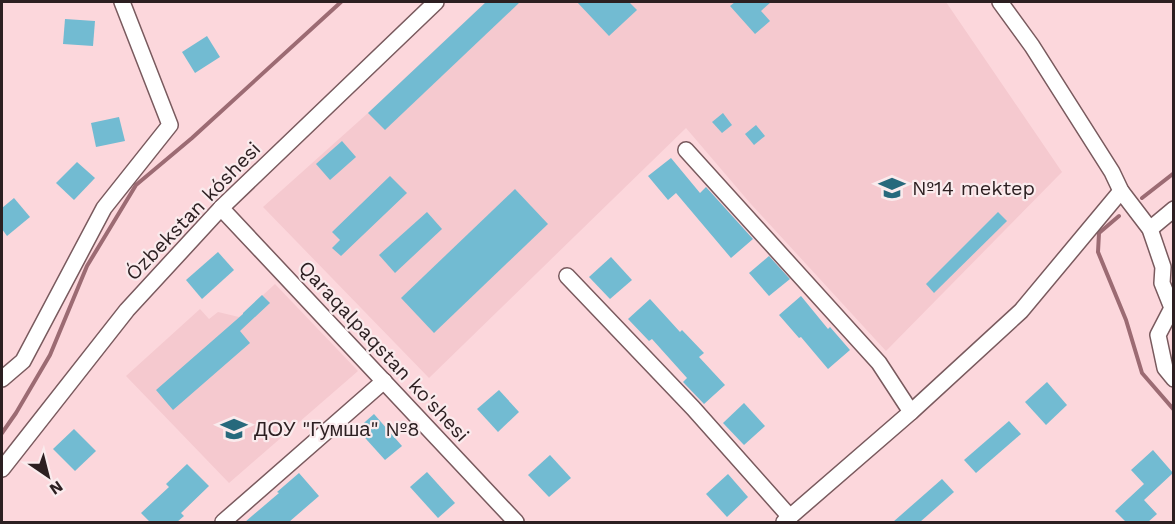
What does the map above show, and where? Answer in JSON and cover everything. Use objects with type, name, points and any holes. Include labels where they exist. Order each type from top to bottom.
[{"type":"street","points":[[2,379],[23,361],[104,207],[170,125],[122,2]]},
{"type":"street","name":"Ózbekstan kóshesi","points":[[2,469],[128,310],[221,208],[436,2]]},
{"type":"street","points":[[1000,2],[1050,75],[1112,172],[1121,191],[1150,229],[1163,267],[1162,284],[1172,309],[1158,335],[1165,368],[1173,379]]},
{"type":"street","points":[[686,150],[879,363],[911,411]]},
{"type":"street","points":[[567,276],[693,408],[787,520],[1021,311],[1121,191]]},
{"type":"street","name":"Qaraqalpaqstan ko'shesi","points":[[221,208],[516,522]]},
{"type":"street","points":[[1150,229],[1173,209]]},
{"type":"street","points":[[223,522],[384,381]]},
{"type":"shaded area","points":[[486,2],[946,2],[1062,172],[886,351],[750,203],[686,128],[429,378],[263,207],[368,113]]},
{"type":"shaded area","name":"ДОУ \"Гумша\" №8","points":[[275,284],[358,371],[229,483],[126,376],[200,309],[209,319],[218,312],[239,317]]},
{"type":"building","points":[[486,2],[520,2],[385,130],[368,113]]},
{"type":"building","points":[[577,2],[629,2],[637,10],[609,36]]},
{"type":"building","points":[[735,2],[771,2],[761,11],[770,21],[755,34],[730,6]]},
{"type":"building","points":[[65,19],[95,21],[93,46],[63,44]]},
{"type":"building","points":[[207,36],[220,57],[195,73],[182,52]]},
{"type":"building","points":[[723,113],[732,125],[722,133],[712,122]]},
{"type":"building","points":[[119,117],[125,141],[96,147],[91,123]]},
{"type":"building","points":[[756,125],[765,136],[754,145],[745,134]]},
{"type":"building","points":[[342,141],[356,157],[330,180],[316,164]]},
{"type":"building","points":[[671,158],[700,193],[706,187],[753,239],[731,258],[676,193],[668,200],[648,176]]},
{"type":"building","points":[[77,162],[95,178],[74,200],[56,183]]},
{"type":"building","points":[[390,176],[407,193],[341,256],[332,248],[340,240],[332,232]]},
{"type":"building","points":[[515,189],[548,224],[434,333],[401,298]]},
{"type":"building","points":[[14,198],[30,217],[7,236],[2,229],[2,208]]},
{"type":"building","points":[[427,212],[442,229],[395,273],[379,255]]},
{"type":"building","points":[[998,212],[1007,221],[934,293],[926,284]]},
{"type":"building","points":[[218,252],[234,270],[202,299],[186,280]]},
{"type":"building","points":[[769,256],[790,279],[769,296],[749,273]]},
{"type":"building","points":[[611,257],[632,280],[610,299],[589,277]]},
{"type":"building","points":[[262,295],[270,303],[240,331],[250,343],[173,410],[156,390]]},
{"type":"building","points":[[801,296],[828,329],[830,327],[850,350],[828,369],[779,315]]},
{"type":"building","points":[[650,299],[680,332],[682,330],[704,353],[699,357],[725,385],[704,404],[683,382],[687,378],[652,339],[649,341],[628,319]]},
{"type":"building","points":[[1047,382],[1067,405],[1046,425],[1025,402]]},
{"type":"building","points":[[499,390],[519,412],[498,432],[477,409]]},
{"type":"building","points":[[744,403],[765,426],[744,445],[723,423]]},
{"type":"building","points":[[374,414],[402,446],[385,460],[357,429]]},
{"type":"building","points":[[1009,421],[1021,434],[976,473],[964,460]]},
{"type":"building","points":[[74,429],[96,451],[75,471],[53,449]]},
{"type":"building","points":[[1153,450],[1173,473],[1144,500],[1157,514],[1148,522],[1126,522],[1115,511],[1144,484],[1131,470]]},
{"type":"building","points":[[550,455],[571,478],[549,497],[528,475]]},
{"type":"building","points":[[187,464],[209,486],[181,513],[184,516],[177,522],[150,522],[141,513],[169,487],[166,484]]},
{"type":"building","points":[[427,472],[455,503],[438,518],[410,487]]},
{"type":"building","points":[[299,473],[319,496],[289,522],[245,522],[279,493],[277,492]]},
{"type":"building","points":[[728,474],[748,497],[727,517],[706,494]]},
{"type":"building","points":[[942,479],[954,492],[920,522],[893,522]]},
{"type":"waterway","points":[[2,433],[50,355],[87,266],[136,185],[192,138],[341,2]]},
{"type":"waterway","points":[[1142,198],[1174,173]]},
{"type":"waterway","points":[[1119,216],[1099,233],[1098,252],[1126,320],[1142,373],[1174,410]]},
{"type":"place","name":"№14 mektep","points":[[892,188]]},
{"type":"place","name":"ДОУ \"Гумша\" №8","points":[[234,429]]}]
